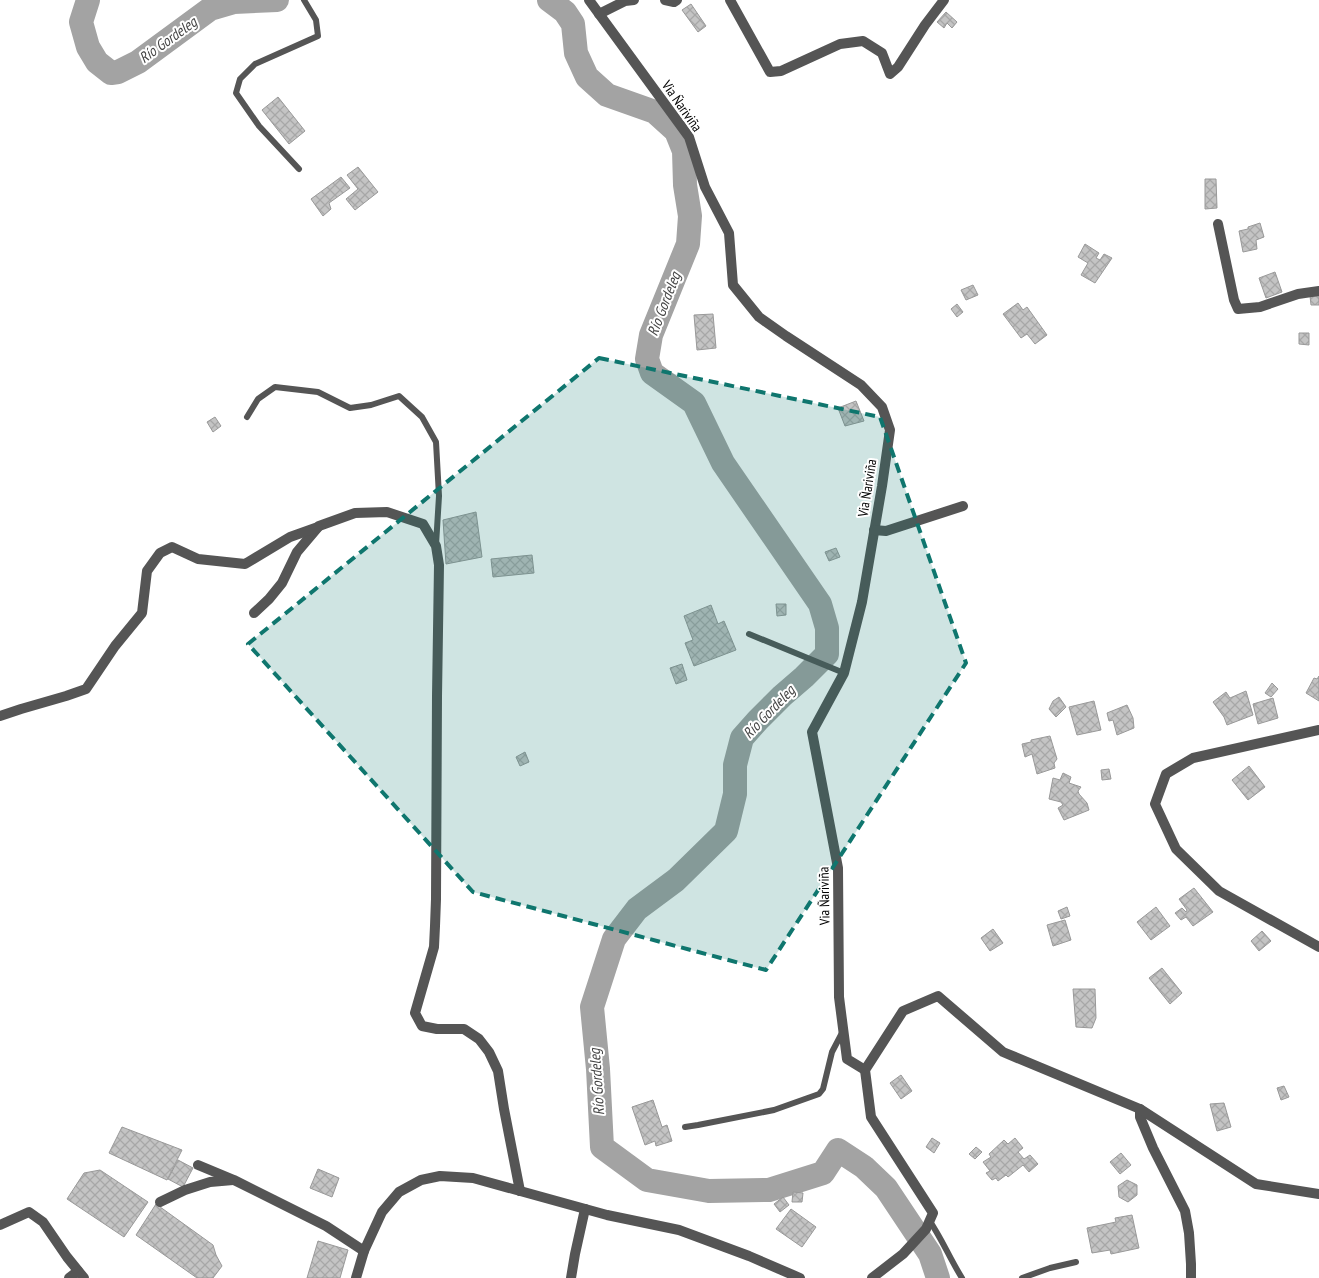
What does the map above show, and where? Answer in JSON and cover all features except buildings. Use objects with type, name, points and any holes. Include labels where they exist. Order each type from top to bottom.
[{"type":"street","name":"Via Ñariviña","points":[[590,0],[689,137],[705,187],[729,233],[734,285],[759,317],[861,385],[882,407],[890,430],[862,602],[844,673],[812,732],[838,868],[839,997],[847,1059],[865,1070]]},
{"type":"street","points":[[599,14],[625,1],[634,0]]},
{"type":"street","points":[[665,0],[674,2],[677,0]]},
{"type":"street","points":[[730,0],[770,72],[781,71],[840,44],[863,41],[882,53],[890,74],[898,67],[925,24],[944,0]]},
{"type":"street","points":[[1218,224],[1234,300],[1238,309],[1260,307],[1298,294],[1319,291]]},
{"type":"street","points":[[874,530],[886,532],[963,506]]},
{"type":"street","points":[[0,716],[86,689],[115,646],[142,613],[147,571],[160,553],[172,547],[198,559],[246,564],[290,537],[355,513],[387,512],[423,524],[436,546],[439,565],[436,899],[434,947],[415,1013],[422,1026],[443,1030],[464,1029],[479,1039],[489,1052],[498,1071],[520,1191]]},
{"type":"street","points":[[254,613],[270,599],[282,582],[297,552],[319,526]]},
{"type":"street","points":[[1319,730],[1194,758],[1166,774],[1155,804],[1176,849],[1219,891],[1319,948]]},
{"type":"street","points":[[872,1278],[903,1254],[928,1225],[934,1212],[871,1117],[865,1070],[903,1011],[938,996],[1003,1052],[1140,1109],[1256,1184],[1319,1194]]},
{"type":"street","points":[[1140,1109],[1140,1117],[1153,1148],[1185,1211],[1192,1264],[1191,1278]]},
{"type":"street","points":[[198,1164],[326,1226],[364,1251]]},
{"type":"street","points":[[356,1278],[364,1251],[382,1212],[399,1192],[421,1180],[440,1176],[473,1178],[607,1215],[679,1230],[749,1256],[800,1278]]},
{"type":"street","points":[[160,1202],[184,1190],[210,1182],[234,1180]]},
{"type":"street","points":[[571,1278],[585,1209]]},
{"type":"street","points":[[0,1225],[29,1212],[43,1222],[81,1275],[69,1278]]},
{"type":"lane","points":[[299,169],[259,126],[236,93],[240,78],[255,64],[318,36],[316,20],[304,0]]},
{"type":"lane","points":[[247,417],[258,399],[276,387],[318,392],[350,408],[371,405],[399,396],[422,417],[436,442],[439,496],[436,546]]},
{"type":"lane","points":[[749,634],[844,673]]},
{"type":"lane","points":[[685,1127],[774,1110],[819,1094],[823,1089],[832,1052],[843,1030]]},
{"type":"lane","points":[[928,1225],[944,1243],[962,1278]]},
{"type":"lane","points":[[1022,1278],[1050,1268],[1076,1262]]},
{"type":"highlighted area","points":[[599,358],[880,417],[966,663],[766,970],[473,892],[248,644]]},
{"type":"waterway","name":"Río Gordeleg","points":[[88,0],[81,22],[88,47],[97,62],[111,73],[118,72],[138,62],[210,9],[234,2],[277,0]]},
{"type":"waterway","name":"Río Gordeleg","points":[[549,0],[565,12],[573,24],[576,53],[587,77],[607,95],[655,112],[676,131],[684,151],[685,185],[690,216],[688,244],[651,335],[647,359],[652,373],[694,403],[723,463],[820,604],[827,628],[827,654],[782,696],[742,738],[735,765],[735,794],[726,831],[676,880],[637,909],[614,939],[592,1007],[598,1069],[602,1147],[647,1180],[709,1191],[769,1190],[823,1173],[838,1150],[864,1167],[886,1188],[930,1254],[938,1278]]}]
